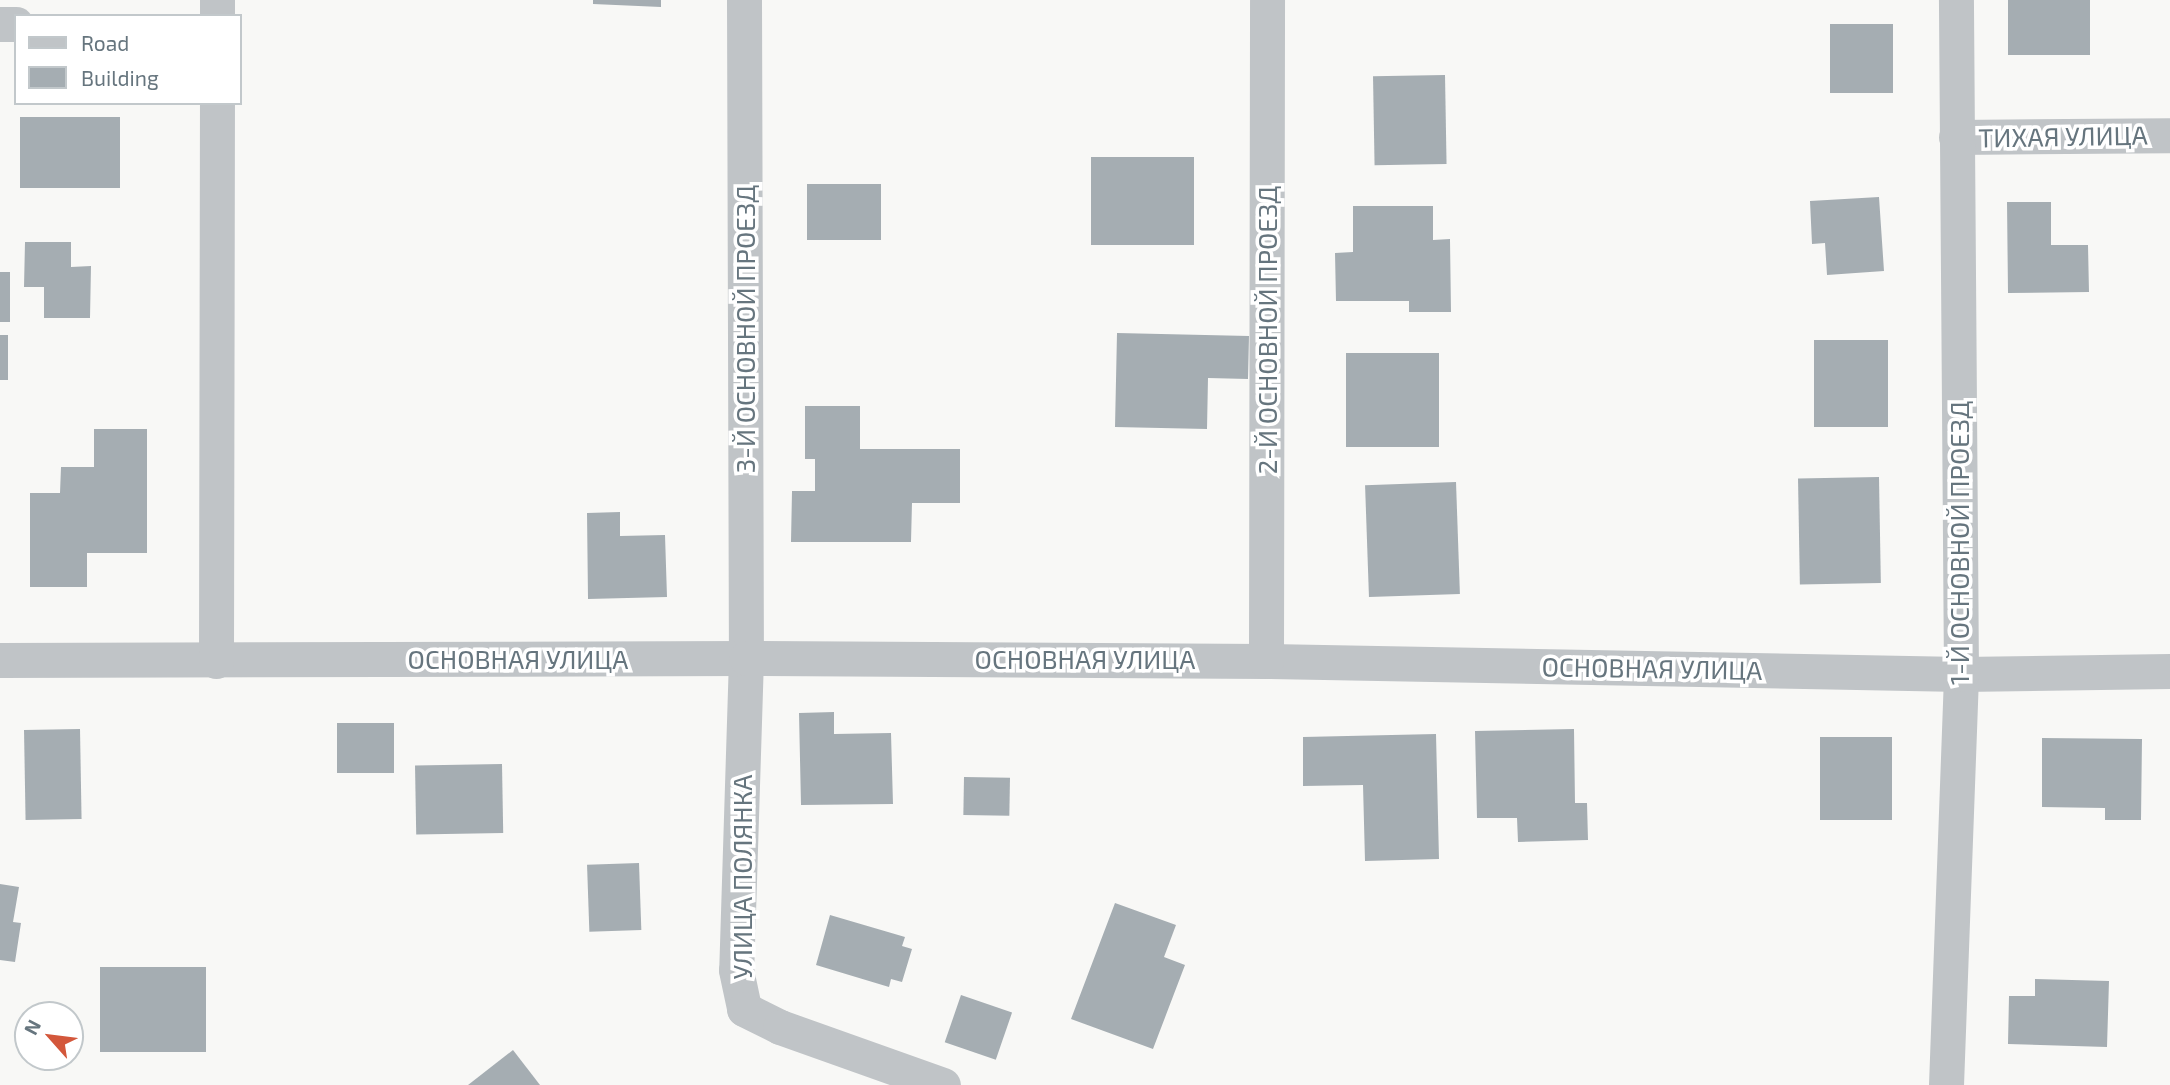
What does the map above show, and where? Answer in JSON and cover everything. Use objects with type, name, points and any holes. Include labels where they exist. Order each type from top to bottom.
[{"type":"street","name":"3-Й ОСНОВНОЙ ПРОЕЗД","points":[[744,0],[746,658]]},
{"type":"street","name":"2-Й ОСНОВНОЙ ПРОЕЗД","points":[[1266,660],[1267,0]]},
{"type":"street","name":"1-Й ОСНОВНОЙ ПРОЕЗД","points":[[1946,1085],[1961,674],[1956,0]]},
{"type":"street","points":[[216,105],[216,661]]},
{"type":"street","name":"ТИХАЯ УЛИЦА","points":[[1956,136],[2170,135]]},
{"type":"street","name":"УЛИЦА ПОЛЯНКА","points":[[746,658],[736,970],[744,1009],[780,1027],[943,1085]]},
{"type":"street","name":"ОСНОВНАЯ УЛИЦА","points":[[0,660],[1266,660],[1961,674],[2170,671]]},
{"type":"building","points":[[593,0],[661,0],[661,7],[593,4]]},
{"type":"building","points":[[2008,0],[2090,0],[2090,55],[2008,55]]},
{"type":"building","points":[[1830,24],[1893,24],[1893,93],[1830,93]]},
{"type":"building","points":[[1445,75],[1447,164],[1375,165],[1373,76]]},
{"type":"building","points":[[20,117],[120,117],[120,188],[20,188]]},
{"type":"building","points":[[1091,157],[1194,157],[1194,245],[1091,245]]},
{"type":"building","points":[[807,184],[881,184],[881,240],[807,240]]},
{"type":"building","points":[[1879,197],[1884,271],[1827,275],[1825,243],[1812,244],[1810,201]]},
{"type":"building","points":[[2007,202],[2051,202],[2051,245],[2088,245],[2089,292],[2008,293]]},
{"type":"building","points":[[1353,206],[1433,206],[1433,240],[1450,239],[1451,312],[1409,312],[1409,301],[1336,301],[1335,253],[1353,252]]},
{"type":"building","points":[[25,242],[71,242],[71,267],[91,266],[90,318],[44,318],[44,287],[24,287]]},
{"type":"building","points":[[0,272],[10,272],[10,322],[0,322]]},
{"type":"building","points":[[1117,333],[1249,336],[1248,379],[1208,378],[1207,429],[1115,427]]},
{"type":"building","points":[[0,335],[8,335],[8,380],[0,380]]},
{"type":"building","points":[[1814,340],[1888,340],[1888,427],[1814,427]]},
{"type":"building","points":[[1346,353],[1439,353],[1439,447],[1346,447]]},
{"type":"building","points":[[805,406],[860,406],[860,449],[960,449],[960,503],[912,503],[911,542],[791,542],[792,491],[815,491],[815,459],[805,459]]},
{"type":"building","points":[[94,429],[147,429],[147,553],[87,553],[87,587],[30,587],[30,493],[60,493],[61,467],[94,467]]},
{"type":"building","points":[[1879,477],[1881,583],[1800,584],[1798,478]]},
{"type":"building","points":[[1456,482],[1460,594],[1369,597],[1365,485]]},
{"type":"building","points":[[620,512],[620,536],[665,535],[667,597],[588,599],[587,513]]},
{"type":"building","points":[[834,712],[834,734],[891,733],[893,804],[801,805],[799,713]]},
{"type":"building","points":[[337,723],[394,723],[394,773],[337,773]]},
{"type":"building","points":[[80,729],[82,819],[26,820],[24,730]]},
{"type":"building","points":[[1574,729],[1575,803],[1587,803],[1588,840],[1518,842],[1517,818],[1477,818],[1475,731]]},
{"type":"building","points":[[1436,734],[1439,859],[1365,861],[1363,785],[1303,786],[1303,737]]},
{"type":"building","points":[[1820,737],[1892,737],[1892,820],[1820,820]]},
{"type":"building","points":[[2042,738],[2142,739],[2141,820],[2105,820],[2105,808],[2042,807]]},
{"type":"building","points":[[502,764],[503,833],[416,835],[415,766]]},
{"type":"building","points":[[964,777],[1010,778],[1009,816],[963,815]]},
{"type":"building","points":[[639,863],[641,930],[589,932],[587,865]]},
{"type":"building","points":[[0,884],[19,887],[13,922],[21,923],[15,962],[0,960]]},
{"type":"building","points":[[1115,903],[1176,925],[1164,957],[1185,965],[1153,1049],[1071,1019]]},
{"type":"building","points":[[830,915],[905,937],[902,946],[912,949],[902,982],[891,979],[889,987],[816,965]]},
{"type":"building","points":[[100,967],[206,967],[206,1052],[100,1052]]},
{"type":"building","points":[[2035,979],[2109,981],[2107,1047],[2008,1044],[2009,996],[2035,996]]},
{"type":"building","points":[[961,995],[1012,1013],[996,1060],[945,1042]]},
{"type":"building","points":[[513,1050],[540,1085],[468,1085]]}]
